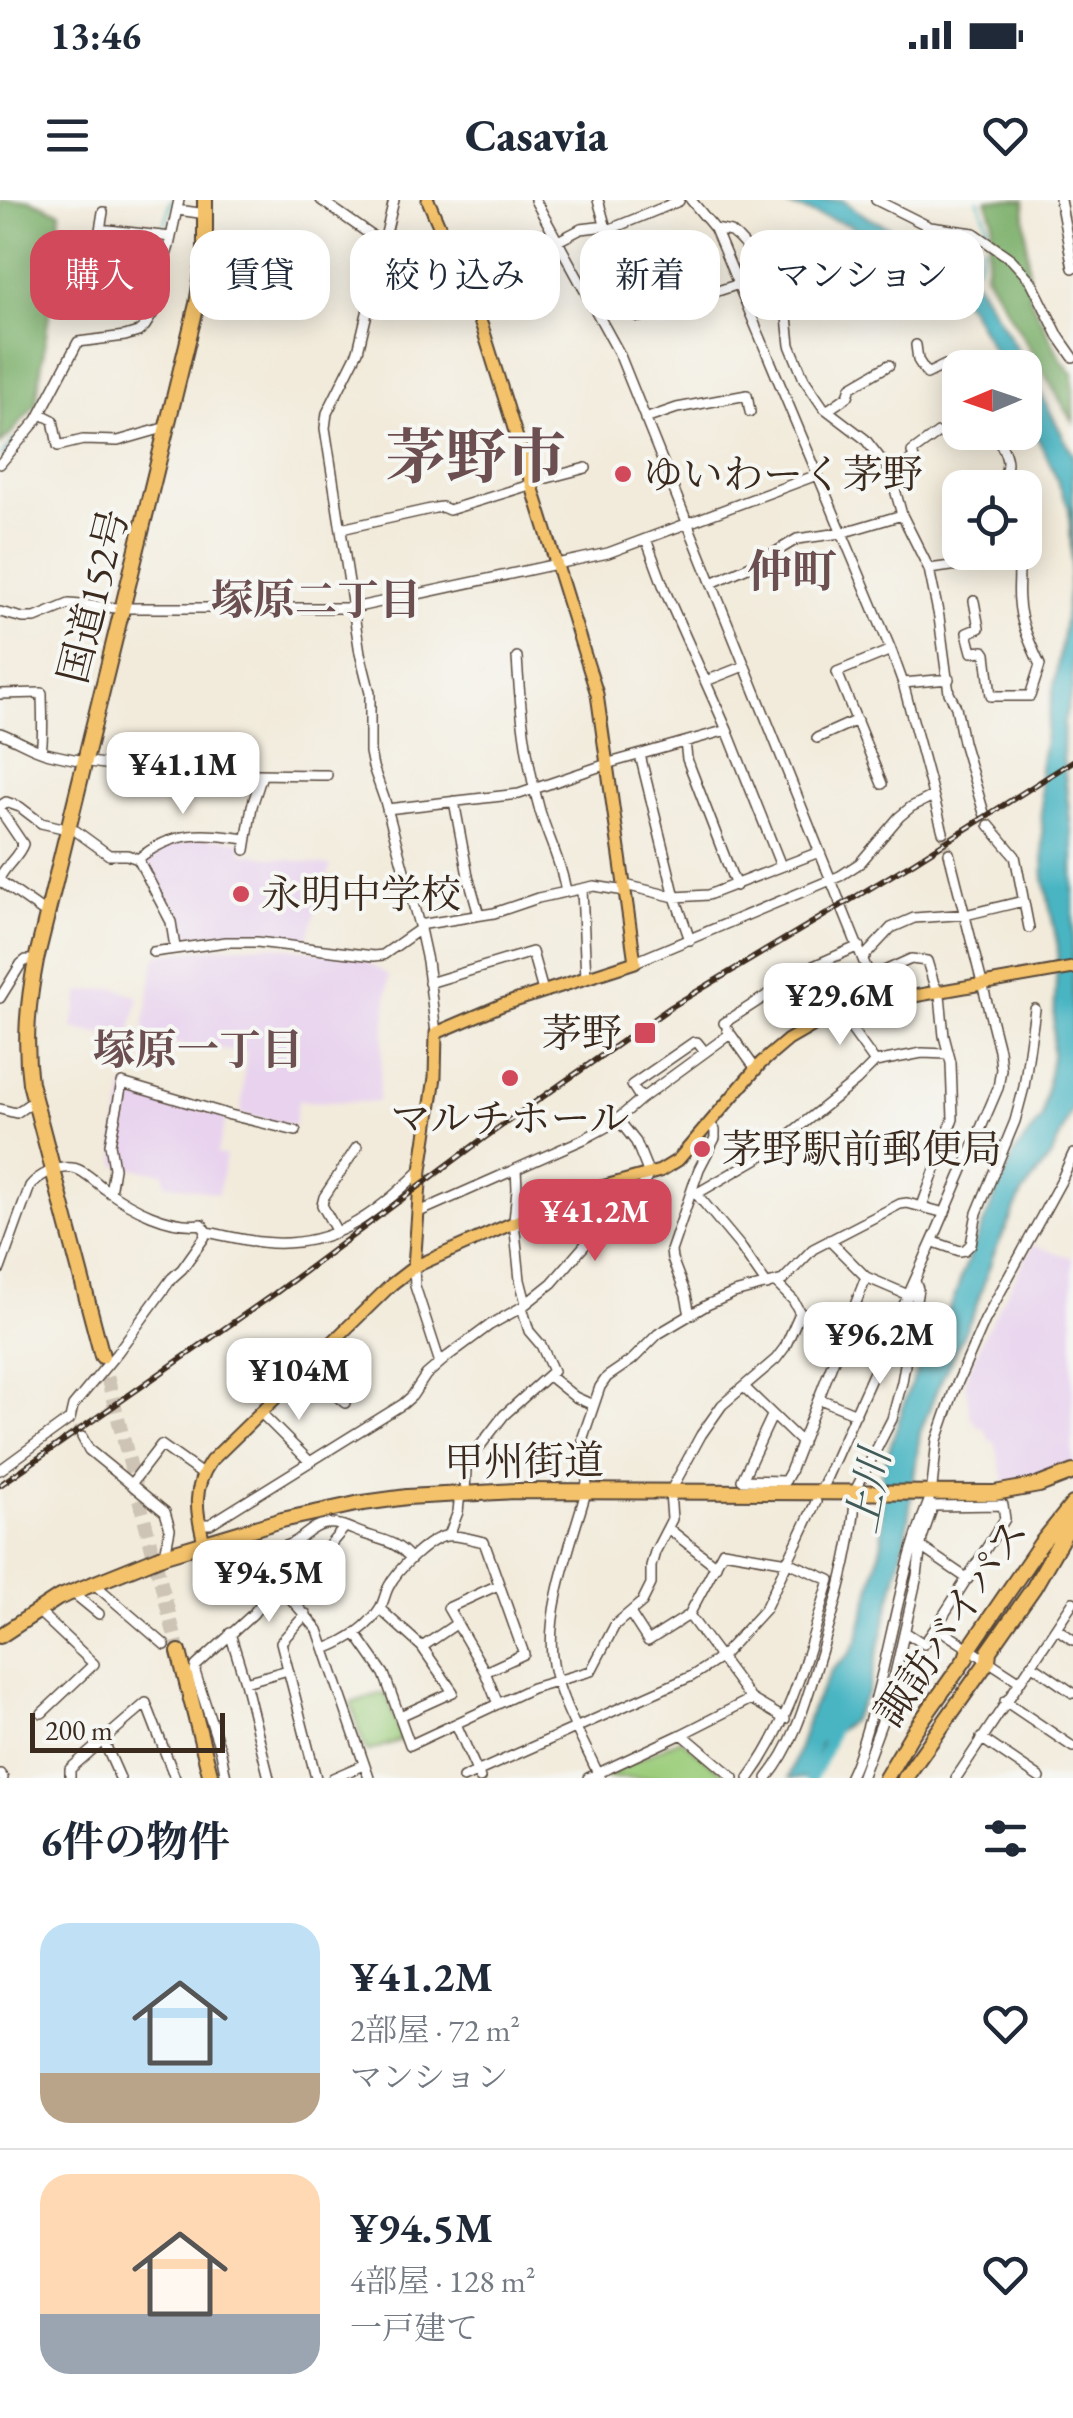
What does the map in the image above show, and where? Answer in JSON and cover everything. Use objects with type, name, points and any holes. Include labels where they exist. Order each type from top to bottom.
[{"type":"highway","name":"国道152号","points":[[102,1356],[35,1100],[26,1059],[26,1026],[48,914],[202,279],[205,207]]},
{"type":"highway","name":"甲州街道","points":[[0,1636],[92,1583],[207,1541],[356,1504],[462,1493],[1011,1492],[1073,1472]]},
{"type":"highway","name":"諏訪バイパス","points":[[886,1778],[969,1648],[1073,1504]]},
{"type":"highway","name":"諏訪バイパス","points":[[905,1778],[988,1661],[989,1651],[1034,1587],[1073,1519]]},
{"type":"highway","points":[[172,1648],[212,1778]]},
{"type":"main road","points":[[414,1267],[436,1033],[543,990],[635,962],[597,694],[482,326],[428,200]]},
{"type":"main road","points":[[207,1541],[196,1512],[202,1474],[211,1461],[414,1267],[583,1192],[666,1169],[756,1068],[788,1040],[839,1012],[1073,968]]},
{"type":"street","points":[[321,200],[364,230]]},
{"type":"street","points":[[388,230],[394,200]]},
{"type":"street","points":[[535,200],[551,230]]},
{"type":"street","points":[[598,200],[607,228]]},
{"type":"street","points":[[560,241],[582,229],[607,228],[679,200]]},
{"type":"street","points":[[691,200],[715,229],[891,650],[943,832]]},
{"type":"street","points":[[876,200],[930,226],[974,232],[1011,260],[1031,281],[1073,356]]},
{"type":"street","points":[[1070,200],[1061,201],[1073,268]]},
{"type":"street","points":[[170,237],[178,205],[205,207]]},
{"type":"street","points":[[103,212],[100,229],[109,230]]},
{"type":"street","points":[[715,229],[731,232],[774,277],[786,307],[790,345],[804,379],[823,407],[865,439],[890,471],[902,515],[929,569],[951,700],[984,813]]},
{"type":"street","points":[[560,246],[580,283]]},
{"type":"street","points":[[720,290],[739,284]]},
{"type":"street","points":[[0,464],[42,414],[78,342],[138,332],[149,320]]},
{"type":"street","points":[[366,320],[358,352],[327,413],[326,428],[360,653],[370,693],[370,752],[428,961],[436,1033]]},
{"type":"street","points":[[600,320],[619,353],[880,1002]]},
{"type":"street","points":[[916,345],[918,360],[927,374],[942,366]]},
{"type":"street","points":[[828,410],[848,396],[851,387],[889,365]]},
{"type":"street","points":[[780,386],[804,379]]},
{"type":"street","points":[[645,419],[677,408],[747,396],[750,412]]},
{"type":"street","points":[[42,414],[53,420],[58,446],[83,440],[136,438],[167,427]]},
{"type":"street","points":[[890,471],[914,459],[912,452],[938,433]]},
{"type":"street","points":[[341,529],[436,508],[450,510],[586,468]]},
{"type":"street","points":[[0,612],[35,618],[69,604],[124,608],[353,608],[608,552],[818,475]]},
{"type":"street","points":[[712,583],[797,540],[841,533],[902,515]]},
{"type":"street","points":[[646,539],[781,866]]},
{"type":"street","points":[[929,569],[942,567]]},
{"type":"street","points":[[974,601],[979,628],[967,633],[972,652],[986,654],[992,696],[1030,696],[1040,664],[1018,604],[1018,570]]},
{"type":"street","points":[[882,784],[837,672],[891,650]]},
{"type":"street","points":[[517,658],[520,703],[535,789],[566,892]]},
{"type":"street","points":[[706,681],[744,666]]},
{"type":"street","points":[[903,683],[949,679]]},
{"type":"street","points":[[0,694],[42,693],[40,751]]},
{"type":"street","points":[[817,738],[858,720]]},
{"type":"street","points":[[387,810],[519,794],[726,730]]},
{"type":"street","points":[[0,733],[40,751],[86,760],[150,768],[327,775]]},
{"type":"street","points":[[685,742],[687,760],[736,886]]},
{"type":"street","points":[[640,755],[690,940]]},
{"type":"street","points":[[138,859],[163,842],[194,834],[246,844],[262,774]]},
{"type":"street","points":[[635,962],[831,880],[860,862],[911,807],[934,796]]},
{"type":"street","points":[[48,914],[0,879],[22,844],[0,808],[6,802],[41,824],[70,829],[109,854],[138,859],[171,922],[175,948]]},
{"type":"street","points":[[454,802],[480,915]]},
{"type":"street","points":[[989,825],[1016,856],[1029,928]]},
{"type":"street","points":[[152,952],[257,942],[374,956],[420,927],[494,913],[538,898],[600,886],[676,897],[708,896],[819,852]]},
{"type":"street","points":[[822,1488],[992,1104],[1001,1069],[949,854]]},
{"type":"street","points":[[582,889],[586,979]]},
{"type":"street","points":[[864,958],[891,928],[902,922],[964,914],[1024,900]]},
{"type":"street","points":[[756,1068],[723,1020],[801,973],[859,946]]},
{"type":"street","points":[[429,983],[532,952],[543,990]]},
{"type":"street","points":[[871,977],[911,959],[927,961],[940,996],[947,1054],[952,1062],[953,1120],[922,1206]]},
{"type":"street","points":[[0,998],[26,960],[40,960]]},
{"type":"street","points":[[937,1243],[960,1251],[971,1244],[978,1214],[1015,1121],[1035,1009]]},
{"type":"street","points":[[839,1012],[875,1062]]},
{"type":"street","points":[[419,1212],[612,1124],[730,1034]]},
{"type":"street","points":[[641,1099],[632,1085],[694,1042],[705,1052]]},
{"type":"street","points":[[694,1192],[765,1154],[856,1082],[875,1062],[922,1053],[947,1054]]},
{"type":"street","points":[[110,1193],[114,1168],[110,1144],[122,1083],[296,1130]]},
{"type":"street","points":[[0,1109],[16,1113],[35,1100]]},
{"type":"street","points":[[200,1524],[210,1524],[404,1404],[440,1363],[552,1283],[605,1222],[641,1190],[649,1174],[636,1142],[617,1118]]},
{"type":"street","points":[[690,1315],[671,1255],[699,1169],[715,1138],[715,1130],[709,1124]]},
{"type":"street","points":[[337,1232],[322,1205],[357,1146]]},
{"type":"street","points":[[848,1778],[860,1754],[882,1678],[910,1551],[929,1494],[937,1440],[954,1390],[985,1320],[1073,1154]]},
{"type":"street","points":[[0,1268],[30,1186],[37,1177],[54,1170],[74,1167],[148,1214],[184,1224],[202,1224],[204,1238],[73,1406],[76,1428],[89,1450],[165,1512],[170,1534],[165,1556]]},
{"type":"street","points":[[449,1535],[468,1462],[504,1415],[553,1371],[541,1345],[529,1332],[524,1305],[514,1222],[516,1168]]},
{"type":"street","points":[[206,1232],[264,1242],[323,1238],[369,1216],[421,1170]]},
{"type":"street","points":[[694,1192],[772,1284],[793,1300],[800,1313],[845,1329]]},
{"type":"street","points":[[750,1698],[595,1776],[558,1681],[551,1644],[557,1596],[586,1492],[583,1437],[593,1405],[607,1376],[632,1360],[658,1334],[690,1315],[734,1293],[783,1280],[813,1249],[900,1204],[944,1214]]},
{"type":"street","points":[[829,1240],[866,1276],[908,1296]]},
{"type":"street","points":[[414,1267],[414,1286],[440,1363]]},
{"type":"street","points":[[772,1416],[742,1480],[784,1481],[866,1276]]},
{"type":"street","points":[[863,1490],[892,1419],[902,1382],[918,1289],[915,1281]]},
{"type":"street","points":[[356,1634],[384,1674],[410,1745],[532,1688],[591,1671],[615,1625],[642,1602],[656,1552],[672,1519],[670,1492],[701,1435],[722,1405],[759,1376],[784,1347],[800,1313]]},
{"type":"street","points":[[304,1369],[345,1403]]},
{"type":"street","points":[[549,1376],[576,1398],[593,1405]]},
{"type":"street","points":[[744,1388],[802,1443]]},
{"type":"street","points":[[820,1399],[856,1414]]},
{"type":"street","points":[[260,1412],[310,1462]]},
{"type":"street","points":[[0,1470],[76,1428]]},
{"type":"street","points":[[131,1484],[161,1445],[202,1474]]},
{"type":"street","points":[[463,1778],[479,1775],[692,1676],[720,1658],[764,1609],[816,1502]]},
{"type":"street","points":[[767,1778],[777,1766],[803,1712],[848,1555],[854,1502]]},
{"type":"street","points":[[861,1778],[880,1730],[905,1632],[922,1538],[933,1506],[1002,1505],[1005,1519],[924,1644],[905,1632]]},
{"type":"street","points":[[207,1541],[245,1564],[324,1524],[385,1539],[411,1559]]},
{"type":"street","points":[[288,1594],[346,1527]]},
{"type":"street","points":[[669,1529],[716,1566]]},
{"type":"street","points":[[325,1649],[356,1634],[380,1609],[390,1584],[411,1559],[434,1540],[449,1535],[484,1542],[524,1654],[485,1672]]},
{"type":"street","points":[[921,1548],[968,1579]]},
{"type":"street","points":[[630,1613],[648,1641],[689,1615],[724,1552],[788,1562],[830,1580],[785,1719],[769,1751],[749,1778]]},
{"type":"street","points":[[92,1583],[172,1648]]},
{"type":"street","points":[[226,1778],[196,1666],[253,1614],[278,1583],[318,1630],[369,1778]]},
{"type":"street","points":[[498,1584],[448,1608],[485,1672],[498,1704]]},
{"type":"street","points":[[72,1592],[99,1614]]},
{"type":"street","points":[[956,1778],[1073,1602]]},
{"type":"street","points":[[380,1609],[422,1647],[453,1692],[400,1716]]},
{"type":"street","points":[[38,1612],[94,1664],[42,1712]]},
{"type":"street","points":[[306,1614],[282,1642],[316,1778]]},
{"type":"street","points":[[689,1615],[750,1698],[785,1719]]},
{"type":"street","points":[[422,1647],[456,1624]]},
{"type":"street","points":[[936,1627],[1019,1681]]},
{"type":"street","points":[[1056,1628],[1073,1640]]},
{"type":"street","points":[[230,1632],[269,1778]]},
{"type":"street","points":[[1031,1664],[1073,1692]]},
{"type":"street","points":[[246,1682],[288,1670]]},
{"type":"street","points":[[1005,1701],[1073,1747]]},
{"type":"street","points":[[70,1778],[70,1769],[146,1703],[175,1778]]},
{"type":"street","points":[[456,1724],[479,1775]]},
{"type":"street","points":[[682,1734],[734,1778]]},
{"type":"street","points":[[981,1738],[1040,1778]]},
{"type":"street","points":[[104,1742],[120,1778]]},
{"type":"street","points":[[332,1778],[363,1765]]},
{"type":"shaded area","name":"永明中学校","points":[[203,837],[242,842],[242,853],[331,866],[307,940],[232,934],[180,939],[176,921],[144,863],[164,847]]},
{"type":"shaded area","points":[[268,945],[362,958],[389,976],[378,1102],[298,1101],[294,1126],[241,1114],[246,1052],[142,1040],[155,958],[220,947]]},
{"type":"shaded area","points":[[116,988],[139,997],[129,1039],[72,1029],[80,992]]},
{"type":"shaded area","points":[[124,1087],[226,1118],[217,1154],[226,1156],[218,1194],[165,1183],[164,1173],[117,1166],[114,1142]]},
{"type":"shaded area","points":[[1033,1245],[1073,1258],[1073,1463],[1045,1476],[1005,1486],[995,1442],[970,1416],[965,1380],[984,1335]]},
{"type":"green space","points":[[0,200],[30,200],[60,212],[59,230],[30,230],[30,320],[48,320],[36,404],[0,444]]},
{"type":"green space","points":[[986,200],[1024,200],[1030,298],[1062,361],[1073,374],[1073,422],[1042,370],[1042,350],[1030,350],[985,273],[993,219]]},
{"type":"green space","points":[[382,1693],[387,1695],[401,1740],[369,1751],[351,1703]]},
{"type":"green space","points":[[680,1739],[730,1778],[607,1778],[606,1776]]},
{"type":"water","points":[[771,200],[842,200],[895,230],[857,230]]},
{"type":"water","points":[[984,295],[1017,350],[993,350],[977,320],[984,320]]},
{"type":"water","points":[[1042,396],[1073,455],[1073,687],[1064,722],[1063,755],[1073,849],[1073,1107],[1052,1155],[1022,1194],[920,1433],[906,1536],[868,1692],[851,1721],[820,1744],[814,1778],[789,1778],[811,1710],[832,1670],[850,1654],[858,1639],[882,1542],[882,1471],[910,1386],[952,1303],[1015,1153],[1042,1117],[1052,1056],[1058,947],[1044,878],[1040,768],[1072,563],[1069,508],[1042,447]]},
{"type":"waterway","points":[[164,230],[171,200]]},
{"type":"waterway","points":[[978,200],[987,222],[985,232]]},
{"type":"waterway","points":[[138,326],[142,320]]},
{"type":"waterway","points":[[81,338],[98,335]]},
{"type":"waterway","points":[[1,456],[15,439]]},
{"type":"waterway","name":"上川","points":[[811,1778],[835,1724]]},
{"type":"tunnel","points":[[943,832],[949,853]]},
{"type":"tunnel","points":[[102,1357],[179,1652]]},
{"type":"tunnel","points":[[76,1427],[82,1437]]},
{"type":"railway","points":[[0,1485],[274,1294],[484,1138],[671,1007],[914,862],[1073,761]]},
{"type":"place","name":"ゆいわーく茅野","points":[[623,474]]},
{"type":"place","name":"永明中学校","points":[[241,894]]},
{"type":"place","name":"茅野","points":[[645,1033]]},
{"type":"place","name":"マルチホール","points":[[510,1078]]},
{"type":"place","name":"茅野駅前郵便局","points":[[702,1149]]},
{"type":"district","name":"茅野市","points":[[476,457]]},
{"type":"district","name":"仲町","points":[[792,571]]},
{"type":"district","name":"塚原二丁目","points":[[316,599]]},
{"type":"district","name":"塚原一丁目","points":[[198,1049]]}]
